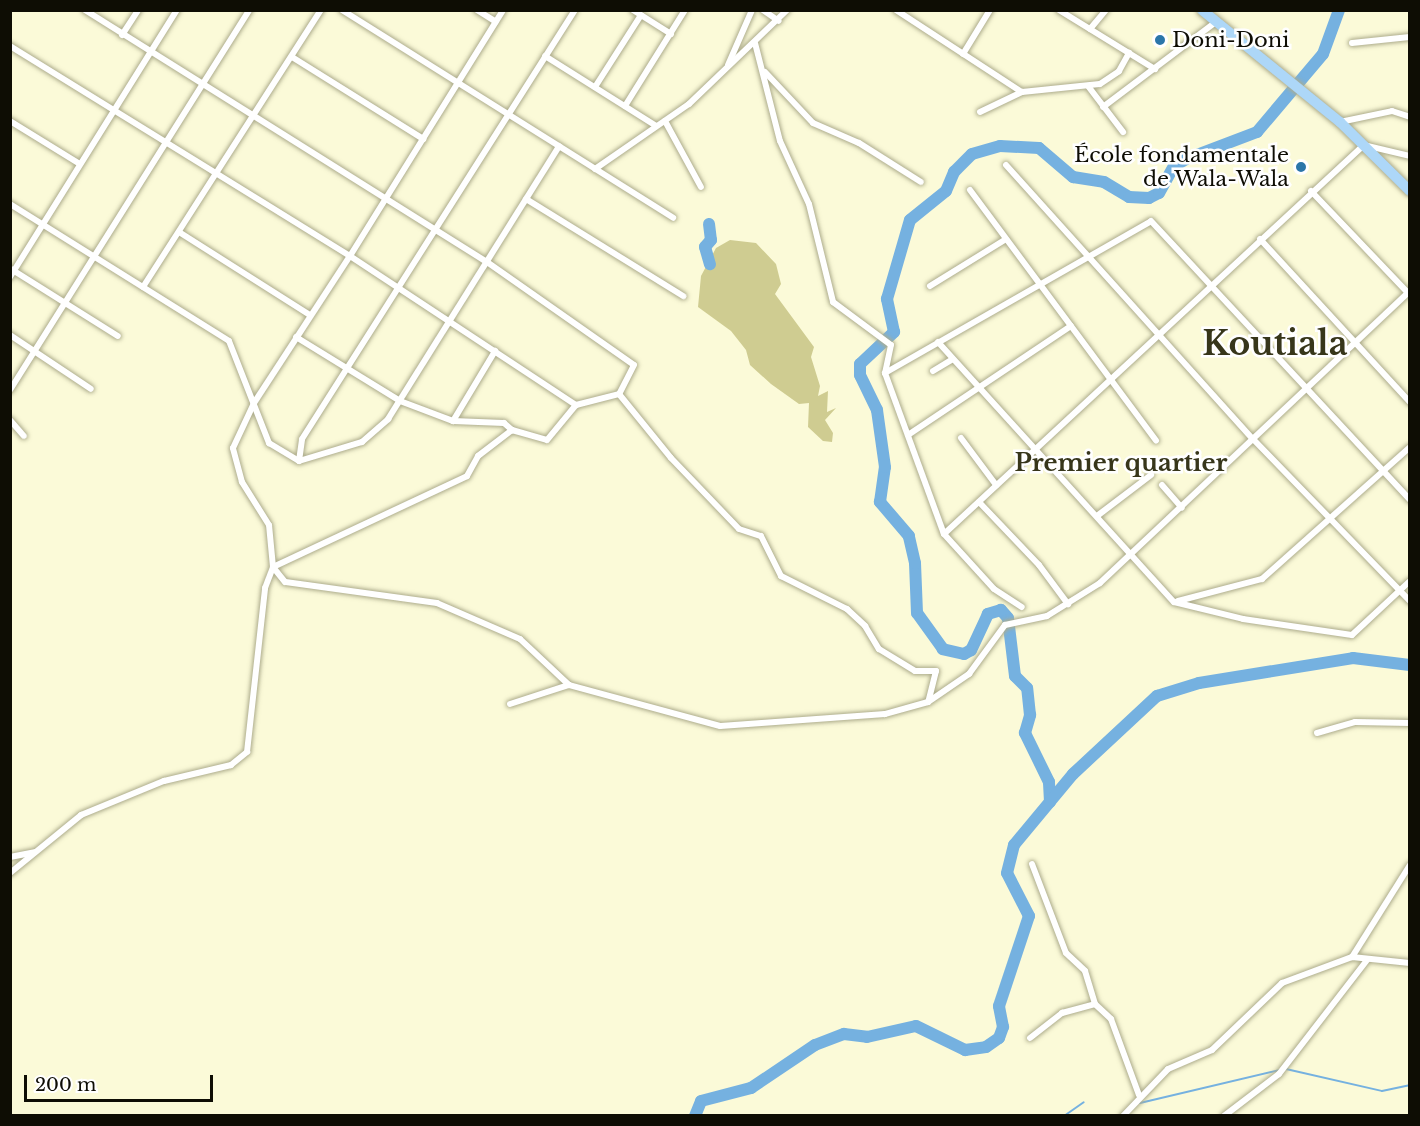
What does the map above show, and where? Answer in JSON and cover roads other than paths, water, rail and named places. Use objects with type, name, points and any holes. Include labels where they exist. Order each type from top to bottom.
[{"type":"main road","points":[[1202,10],[1340,122],[1410,192]]},
{"type":"street","points":[[85,10],[202,86],[487,262],[634,365],[619,394],[576,405],[547,440],[512,430],[504,423],[453,421],[400,401],[296,336]]},
{"type":"street","points":[[123,35],[138,10]]},
{"type":"street","points":[[118,336],[12,273],[177,10]]},
{"type":"street","points":[[10,390],[249,10]]},
{"type":"street","points":[[143,287],[254,118],[321,10]]},
{"type":"street","points":[[342,10],[674,218]]},
{"type":"street","points":[[477,10],[496,22]]},
{"type":"street","points":[[10,873],[81,815],[164,781],[231,765],[247,752],[265,588],[273,567],[269,525],[243,482],[233,448],[254,403],[350,256],[503,10]]},
{"type":"street","points":[[298,461],[302,439],[574,10]]},
{"type":"street","points":[[633,10],[670,34]]},
{"type":"street","points":[[626,106],[685,10]]},
{"type":"street","points":[[727,66],[752,10]]},
{"type":"street","points":[[763,10],[779,21]]},
{"type":"street","points":[[595,169],[665,120],[755,43],[788,10]]},
{"type":"street","points":[[896,10],[1022,92]]},
{"type":"street","points":[[963,54],[990,10]]},
{"type":"street","points":[[1059,10],[1155,69]]},
{"type":"street","points":[[1090,29],[1106,10]]},
{"type":"street","points":[[595,87],[641,15]]},
{"type":"street","points":[[1103,107],[1216,21]]},
{"type":"street","points":[[1352,43],[1410,37]]},
{"type":"street","points":[[755,43],[780,141],[808,204],[831,297],[841,311],[885,337],[891,345],[885,373],[944,534],[994,589],[1022,607]]},
{"type":"street","points":[[10,46],[168,141],[350,256],[576,405]]},
{"type":"street","points":[[980,112],[1022,92],[1088,86],[1119,71],[1129,53]]},
{"type":"street","points":[[545,56],[656,126]]},
{"type":"street","points":[[292,57],[423,139]]},
{"type":"street","points":[[764,72],[813,123],[859,143],[921,182]]},
{"type":"street","points":[[1088,86],[1123,132]]},
{"type":"street","points":[[1340,122],[1392,111],[1410,117]]},
{"type":"street","points":[[665,120],[700,187]]},
{"type":"street","points":[[10,121],[80,164]]},
{"type":"street","points":[[944,534],[1210,284],[1364,145],[1410,156]]},
{"type":"street","points":[[10,204],[229,341],[269,443],[298,461],[362,442],[388,419],[559,146]]},
{"type":"street","points":[[1006,165],[1253,439],[1410,601]]},
{"type":"street","points":[[970,190],[1156,440]]},
{"type":"street","points":[[273,567],[285,582],[437,603],[520,639],[569,686],[720,726],[885,714],[928,702],[969,674],[1005,625],[1047,616],[1100,583],[1182,508],[1355,341],[1409,293],[1311,191]]},
{"type":"street","points":[[526,199],[683,296]]},
{"type":"street","points":[[885,373],[1151,221],[1410,500]]},
{"type":"street","points":[[179,232],[310,315]]},
{"type":"street","points":[[930,286],[1006,238]]},
{"type":"street","points":[[1260,239],[1410,402]]},
{"type":"street","points":[[908,435],[981,389],[1071,326]]},
{"type":"street","points":[[10,335],[91,389]]},
{"type":"street","points":[[938,342],[1174,602],[1243,619],[1352,635],[1410,581]]},
{"type":"street","points":[[453,421],[495,351]]},
{"type":"street","points":[[933,371],[953,359]]},
{"type":"street","points":[[619,394],[671,458],[739,529],[761,536],[781,576],[847,609],[865,626],[879,649],[915,671],[936,671],[928,702]]},
{"type":"street","points":[[10,420],[24,436]]},
{"type":"street","points":[[273,567],[467,476],[478,456],[512,430]]},
{"type":"street","points":[[961,438],[996,485]]},
{"type":"street","points":[[1174,602],[1209,597],[1262,579],[1332,520],[1410,447]]},
{"type":"street","points":[[1097,516],[1151,475]]},
{"type":"street","points":[[1162,485],[1182,508]]},
{"type":"street","points":[[979,502],[1039,565],[1068,604]]},
{"type":"street","points":[[510,704],[569,686]]},
{"type":"street","points":[[1317,732],[1355,722],[1410,723]]},
{"type":"street","points":[[10,857],[36,852]]},
{"type":"street","points":[[1032,864],[1066,953],[1085,971],[1095,1004],[1111,1018],[1139,1095]]},
{"type":"street","points":[[1352,957],[1410,865]]},
{"type":"street","points":[[1123,1116],[1139,1095],[1168,1068],[1212,1050],[1282,984],[1352,957],[1410,963]]},
{"type":"street","points":[[1224,1116],[1279,1074],[1368,959]]},
{"type":"street","points":[[1030,1038],[1062,1013],[1095,1004]]},
{"type":"waterway","points":[[1050,802],[1049,782],[1025,733],[1030,715],[1027,688],[1015,676],[1008,618],[1001,610],[988,614],[971,650],[964,654],[943,649],[917,613],[915,563],[909,536],[880,502],[885,467],[877,410],[860,375],[860,364],[894,332],[887,299],[910,220],[946,191],[954,172],[972,154],[1000,146],[1039,148],[1073,177],[1104,182],[1129,197],[1149,198],[1159,193],[1174,166],[1186,159],[1257,132],[1323,54],[1339,10]]},
{"type":"waterway","points":[[709,224],[711,240],[705,247],[710,264]]},
{"type":"waterway","points":[[695,1116],[701,1101],[751,1088],[815,1045],[844,1034],[867,1037],[916,1026],[965,1050],[986,1047],[999,1038],[1003,1027],[999,1006],[1029,916],[1007,873],[1014,845],[1073,774],[1157,696],[1199,683],[1353,658],[1410,665]]},
{"type":"waterway","points":[[1286,1069],[1382,1091],[1410,1085]]},
{"type":"waterway","points":[[1140,1103],[1280,1070]]},
{"type":"waterway","points":[[1064,1116],[1084,1102]]},
{"type":"place","name":"Doni-Doni","points":[[1160,40]]},
{"type":"place","name":"École fondamentale de Wala-Wala","points":[[1301,167]]},
{"type":"district","name":"Koutiala","points":[[1275,344]]},
{"type":"district","name":"Premier quartier","points":[[1121,463]]}]
